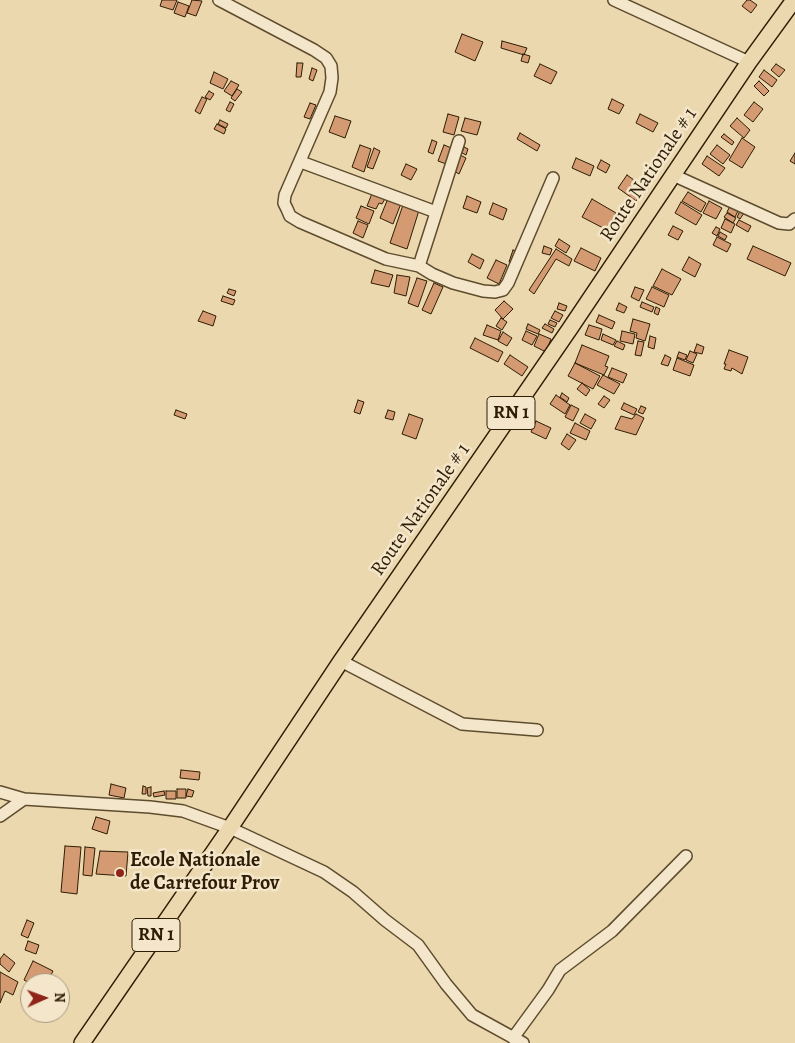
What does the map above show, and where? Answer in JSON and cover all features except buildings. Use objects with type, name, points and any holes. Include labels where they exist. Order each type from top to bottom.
[{"type":"main road","name":"Route Nationale # 1","points":[[82,1043],[230,828],[341,661],[569,330],[749,62],[794,0]]},
{"type":"street","points":[[219,0],[314,50],[326,58],[331,66],[330,92],[285,195],[284,203],[290,216],[300,222],[386,259],[419,266],[453,283],[483,291],[495,292],[503,290],[508,283],[553,178]]},
{"type":"street","points":[[614,0],[749,62]]},
{"type":"street","points":[[419,266],[459,141]]},
{"type":"street","points":[[301,162],[436,212]]},
{"type":"street","points":[[673,175],[779,224],[789,224],[795,219]]},
{"type":"street","points":[[341,661],[462,724],[537,730]]},
{"type":"street","points":[[0,792],[24,799],[150,807],[183,811],[230,828],[324,872],[353,892],[418,945],[446,984],[472,1015],[518,1040],[560,970],[612,931],[686,856]]},
{"type":"street","points":[[0,816],[24,799]]},
{"type":"place","name":"Ecole Nationale de Carrefour Prov","points":[[120,873]]}]
